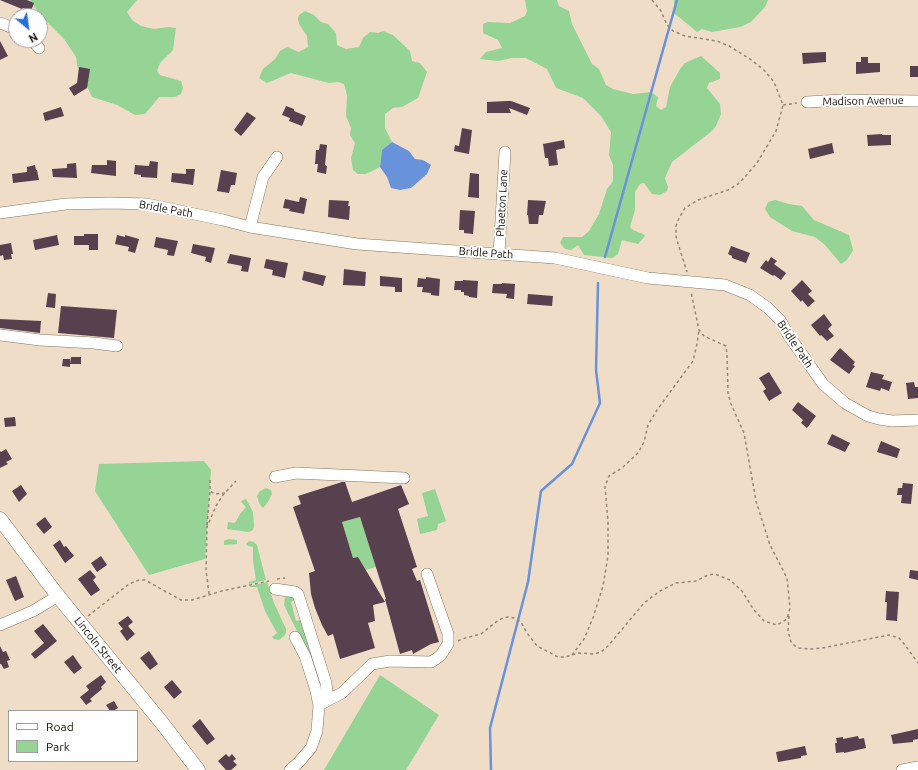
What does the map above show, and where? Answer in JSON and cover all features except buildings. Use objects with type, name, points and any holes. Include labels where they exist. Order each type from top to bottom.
[{"type":"main road","name":"Lincoln Street","points":[[0,519],[58,596],[162,723],[198,770]]},
{"type":"street","name":"Madison Avenue","points":[[807,102],[842,100],[918,101]]},
{"type":"street","name":"Phaeton Lane","points":[[499,254],[505,152]]},
{"type":"street","points":[[250,227],[263,177],[277,157]]},
{"type":"street","name":"Bridle Path","points":[[0,212],[66,204],[147,204],[250,227],[357,244],[554,258],[648,278],[724,286],[737,289],[750,295],[768,308],[780,320],[788,336],[823,384],[844,403],[868,416],[879,419],[892,421],[918,420]]},
{"type":"street","points":[[0,335],[40,340],[94,343],[117,346]]},
{"type":"street","points":[[275,477],[296,473],[404,478]]},
{"type":"street","points":[[323,703],[342,693],[372,664],[390,661],[431,662],[436,660],[441,655],[448,644],[448,634],[427,574]]},
{"type":"street","points":[[275,589],[295,592],[298,594],[326,682],[317,731],[311,748],[300,762],[290,770]]},
{"type":"street","points":[[0,625],[33,611],[58,596]]},
{"type":"street","points":[[295,637],[305,656],[315,687],[323,703]]},
{"type":"street","points":[[902,770],[918,767]]},
{"type":"path","points":[[572,655],[584,639],[602,586],[608,556],[608,522],[605,486],[609,476],[622,468],[638,453],[644,442],[648,425],[692,361],[697,344],[698,330],[689,282],[684,259],[676,236],[676,226],[679,218],[685,208],[698,200],[728,190],[741,181],[757,163],[776,131],[783,105],[774,82],[764,70],[729,46],[684,36],[673,31],[667,25],[661,11],[652,0]]},
{"type":"path","points":[[783,105],[807,102]]},
{"type":"path","points":[[698,330],[704,336],[726,346],[728,393],[731,404],[744,433],[752,480],[770,545],[787,578],[790,593],[788,631],[791,642],[799,648],[809,649],[822,648],[889,635],[899,638],[906,645],[918,663]]},
{"type":"path","points":[[209,594],[206,570],[210,480]]},
{"type":"path","points":[[207,527],[216,506],[236,481]]},
{"type":"path","points":[[210,491],[215,494],[225,493]]},
{"type":"path","points":[[446,648],[462,639],[482,634],[496,622],[508,617],[514,618],[521,622],[537,646],[558,657],[579,653],[594,654],[601,652],[608,646],[644,603],[660,590],[676,583],[696,581],[708,575],[715,574],[730,580],[742,591],[754,610],[764,621],[777,625],[787,619],[789,613]]},
{"type":"path","points":[[80,623],[129,584],[139,580],[145,580],[182,600],[192,600],[209,594],[285,578]]},
{"type":"green space","points":[[30,0],[137,0],[127,12],[132,20],[141,26],[154,29],[169,27],[176,28],[173,50],[160,63],[157,71],[160,75],[181,81],[183,88],[181,94],[175,97],[159,97],[145,114],[135,115],[117,105],[92,97],[77,65],[76,57],[64,39],[48,23],[48,8],[35,8]]},
{"type":"green space","points":[[525,0],[557,0],[559,6],[569,11],[572,24],[592,64],[599,69],[606,85],[613,89],[633,94],[651,92],[658,97],[656,106],[661,110],[666,107],[670,87],[685,63],[701,56],[720,73],[720,79],[709,83],[707,88],[720,104],[721,114],[716,126],[712,131],[672,162],[665,178],[668,187],[667,191],[660,195],[652,194],[644,183],[640,184],[635,192],[635,210],[630,227],[645,236],[638,244],[622,240],[618,254],[612,258],[584,255],[578,245],[571,250],[565,249],[560,243],[563,237],[582,237],[589,231],[599,214],[607,189],[613,181],[613,165],[609,155],[611,132],[601,116],[583,98],[556,88],[547,69],[526,58],[512,58],[498,61],[480,59],[486,52],[502,48],[498,40],[483,33],[483,24],[488,22],[510,23],[525,16],[527,11]]},
{"type":"green space","points":[[674,0],[768,0],[765,7],[751,22],[740,27],[712,32],[702,29],[697,32],[674,13]]},
{"type":"green space","points":[[305,11],[314,15],[321,22],[328,24],[336,33],[337,45],[346,49],[359,47],[363,38],[370,32],[378,33],[383,31],[393,35],[410,51],[412,61],[420,63],[427,72],[418,98],[402,107],[393,108],[385,114],[385,128],[392,142],[382,150],[380,167],[366,174],[358,174],[353,170],[351,158],[355,143],[350,135],[351,128],[346,116],[347,95],[344,84],[338,82],[329,83],[291,73],[267,83],[259,78],[263,69],[275,59],[280,51],[287,47],[299,52],[308,47],[307,36],[299,24],[298,19],[299,15]]},
{"type":"green space","points":[[775,200],[802,206],[814,220],[849,235],[853,250],[847,260],[841,264],[825,245],[815,237],[792,231],[770,217],[765,209],[768,202]]},
{"type":"green space","points":[[204,461],[211,470],[205,559],[149,575],[95,491],[99,464]]},
{"type":"green space","points":[[266,488],[271,490],[272,494],[263,508],[259,503],[257,496],[260,491]]},
{"type":"green space","points":[[435,489],[446,521],[438,524],[437,530],[420,534],[417,519],[428,516],[422,493]]},
{"type":"green space","points":[[246,499],[253,512],[253,530],[249,532],[227,529],[228,522],[235,523],[246,507],[241,502]]},
{"type":"green space","points":[[360,517],[376,567],[366,570],[358,557],[353,558],[342,522]]},
{"type":"green space","points":[[228,539],[237,540],[237,544],[224,545],[224,541]]},
{"type":"green space","points":[[249,541],[254,542],[257,545],[266,580],[249,584],[249,582],[256,580],[253,561],[253,547],[246,544]]},
{"type":"green space","points":[[267,582],[274,603],[286,629],[286,633],[279,640],[272,637],[277,633],[265,611],[257,587],[250,587]]},
{"type":"green space","points":[[292,594],[295,600],[291,602],[296,621],[302,620],[322,690],[311,659],[284,605],[285,598]]},
{"type":"green space","points":[[380,675],[439,715],[406,770],[324,770]]},
{"type":"water","points":[[392,142],[409,151],[415,159],[423,160],[431,165],[427,174],[411,188],[400,190],[391,188],[387,177],[380,167],[382,150]]},
{"type":"waterway","points":[[605,257],[677,0]]},
{"type":"waterway","points":[[491,770],[490,728],[528,582],[541,491],[572,464],[600,403],[596,370],[598,283]]}]
